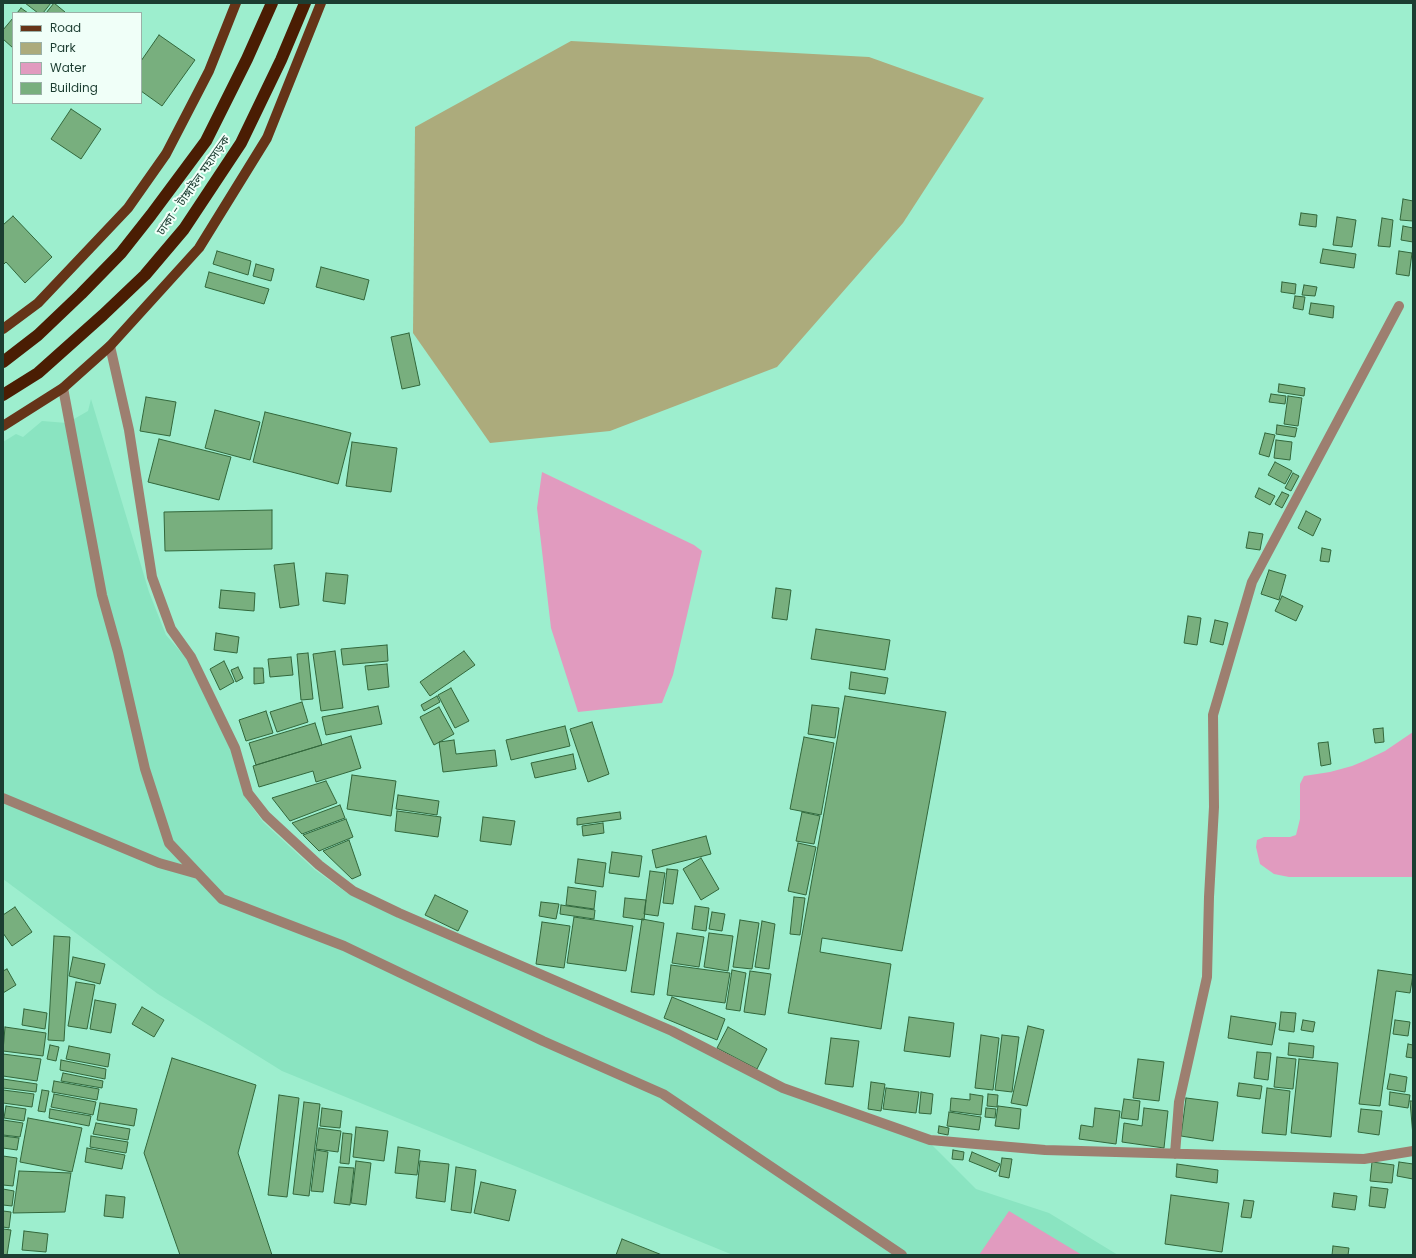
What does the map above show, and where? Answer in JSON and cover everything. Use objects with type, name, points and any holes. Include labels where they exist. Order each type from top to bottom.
[{"type":"highway","name":"ঢাকা - টাঙ্গাইল মহাসড়ক","points":[[3,362],[38,335],[81,294],[121,253],[151,215],[206,141],[272,3]]},
{"type":"highway","name":"ঢাকা - টাঙ্গাইল মহাসড়ক","points":[[3,395],[38,373],[103,315],[145,275],[184,229],[242,143],[281,60],[305,3]]},
{"type":"main road","points":[[3,329],[38,303],[128,208],[166,154],[209,71],[236,3]]},
{"type":"main road","points":[[3,426],[63,388],[110,346],[199,248],[267,138],[321,3]]},
{"type":"street","points":[[1176,1154],[1179,1102],[1207,977],[1209,897],[1214,807],[1214,715],[1252,582],[1399,306]]},
{"type":"street","points":[[110,346],[129,430],[152,577],[171,629],[191,657],[235,748],[248,793],[266,816],[319,865],[353,891],[399,913],[672,1031],[783,1088],[930,1140],[1045,1150],[1364,1159],[1413,1151]]},
{"type":"street","points":[[63,388],[102,595],[118,652],[145,770],[169,842],[222,898],[344,946],[543,1041],[663,1094],[902,1255]]},
{"type":"street","points":[[3,798],[159,863],[199,874]]},
{"type":"shaded area","points":[[91,399],[149,592],[166,635],[187,659],[231,750],[245,797],[263,822],[315,870],[350,895],[671,1034],[781,1091],[930,1143],[976,1189],[1049,1213],[1118,1255],[733,1255],[282,1071],[158,994],[3,879],[3,442],[16,434],[23,437],[42,421],[67,423],[88,411]]},
{"type":"green space","points":[[571,41],[869,57],[984,98],[903,223],[777,367],[610,431],[490,443],[413,333],[415,127]]},
{"type":"water","points":[[542,472],[694,545],[702,551],[673,675],[662,703],[578,712],[551,628],[537,508]]},
{"type":"water","points":[[1413,732],[1413,877],[1289,877],[1274,874],[1260,864],[1256,847],[1257,840],[1264,837],[1290,837],[1296,835],[1300,819],[1300,784],[1304,776],[1330,772],[1352,766],[1385,751]]},
{"type":"water","points":[[1009,1211],[1082,1255],[979,1255]]},
{"type":"building","points":[[25,3],[51,3],[44,12],[37,12]]},
{"type":"building","points":[[54,3],[65,12],[47,12]]},
{"type":"building","points":[[21,8],[27,12],[18,12]]},
{"type":"building","points":[[12,19],[12,47],[3,39],[3,30]]},
{"type":"building","points":[[159,35],[195,60],[162,106],[142,92],[142,60]]},
{"type":"building","points":[[71,109],[101,129],[81,159],[51,139]]},
{"type":"building","points":[[1403,199],[1413,201],[1413,221],[1400,220]]},
{"type":"building","points":[[1301,213],[1317,215],[1316,227],[1299,225]]},
{"type":"building","points":[[13,216],[52,257],[25,283],[6,262],[3,265],[3,225]]},
{"type":"building","points":[[1337,217],[1356,220],[1352,247],[1333,245]]},
{"type":"building","points":[[1382,218],[1393,220],[1390,247],[1378,246]]},
{"type":"building","points":[[1403,226],[1413,228],[1413,242],[1401,240]]},
{"type":"building","points":[[1323,249],[1356,254],[1354,268],[1320,263]]},
{"type":"building","points":[[217,251],[251,261],[248,275],[213,264]]},
{"type":"building","points":[[1399,251],[1412,253],[1409,276],[1396,274]]},
{"type":"building","points":[[256,264],[274,269],[271,281],[253,276]]},
{"type":"building","points":[[321,267],[369,280],[364,300],[316,287]]},
{"type":"building","points":[[209,272],[269,289],[264,304],[205,287]]},
{"type":"building","points":[[1282,282],[1296,284],[1295,294],[1281,292]]},
{"type":"building","points":[[1304,285],[1317,287],[1315,296],[1302,295]]},
{"type":"building","points":[[1295,296],[1305,297],[1303,310],[1293,308]]},
{"type":"building","points":[[1311,303],[1334,306],[1333,318],[1309,314]]},
{"type":"building","points":[[409,333],[420,385],[402,389],[391,337]]},
{"type":"building","points":[[1279,384],[1305,388],[1304,396],[1278,392]]},
{"type":"building","points":[[1271,394],[1286,396],[1285,404],[1269,402]]},
{"type":"building","points":[[1288,396],[1302,398],[1298,426],[1284,424]]},
{"type":"building","points":[[146,397],[176,402],[170,436],[140,431]]},
{"type":"building","points":[[215,410],[260,422],[250,460],[205,448]]},
{"type":"building","points":[[265,412],[351,433],[338,484],[253,462]]},
{"type":"building","points":[[1277,425],[1297,428],[1295,437],[1276,434]]},
{"type":"building","points":[[1265,433],[1275,435],[1269,457],[1259,454]]},
{"type":"building","points":[[159,439],[231,457],[219,500],[148,482]]},
{"type":"building","points":[[1276,440],[1292,442],[1290,460],[1274,458]]},
{"type":"building","points":[[352,442],[397,448],[391,492],[346,486]]},
{"type":"building","points":[[1275,462],[1292,471],[1285,484],[1268,475]]},
{"type":"building","points":[[1293,473],[1299,476],[1291,491],[1285,488]]},
{"type":"building","points":[[1259,488],[1275,496],[1270,505],[1255,497]]},
{"type":"building","points":[[1282,492],[1289,495],[1282,508],[1275,504]]},
{"type":"building","points":[[272,510],[272,549],[165,551],[164,512]]},
{"type":"building","points":[[1306,511],[1321,519],[1313,536],[1298,528]]},
{"type":"building","points":[[1249,532],[1263,534],[1260,550],[1246,548]]},
{"type":"building","points":[[1322,548],[1331,550],[1329,562],[1320,561]]},
{"type":"building","points":[[294,563],[299,605],[280,608],[274,565]]},
{"type":"building","points":[[1269,570],[1286,575],[1279,600],[1261,594]]},
{"type":"building","points":[[326,573],[348,575],[345,604],[323,601]]},
{"type":"building","points":[[776,588],[791,590],[787,620],[772,618]]},
{"type":"building","points":[[221,590],[255,593],[254,611],[219,608]]},
{"type":"building","points":[[1282,596],[1303,606],[1296,621],[1275,611]]},
{"type":"building","points":[[1188,616],[1201,618],[1197,645],[1184,643]]},
{"type":"building","points":[[1215,620],[1228,623],[1223,645],[1210,642]]},
{"type":"building","points":[[816,629],[890,640],[885,670],[811,659]]},
{"type":"building","points":[[216,633],[239,637],[237,653],[214,650]]},
{"type":"building","points":[[387,645],[388,661],[343,665],[341,649]]},
{"type":"building","points":[[335,651],[343,708],[321,711],[313,654]]},
{"type":"building","points":[[464,651],[475,665],[430,696],[420,682]]},
{"type":"building","points":[[308,653],[313,699],[301,700],[297,654]]},
{"type":"building","points":[[291,657],[293,675],[270,677],[268,659]]},
{"type":"building","points":[[224,661],[234,682],[220,690],[210,669]]},
{"type":"building","points":[[387,664],[389,687],[368,690],[365,666]]},
{"type":"building","points":[[238,667],[243,678],[236,682],[231,670]]},
{"type":"building","points":[[254,668],[263,668],[264,683],[254,684]]},
{"type":"building","points":[[851,672],[888,678],[885,694],[849,689]]},
{"type":"building","points":[[451,688],[469,721],[455,728],[438,695]]},
{"type":"building","points":[[437,696],[440,702],[424,711],[421,705]]},
{"type":"building","points":[[845,696],[946,712],[902,951],[822,938],[820,952],[891,964],[881,1029],[788,1013]]},
{"type":"building","points":[[302,702],[308,722],[277,732],[270,712]]},
{"type":"building","points":[[812,705],[839,708],[835,738],[808,734]]},
{"type":"building","points":[[378,706],[382,724],[326,735],[322,717]]},
{"type":"building","points":[[439,707],[454,734],[434,745],[420,717]]},
{"type":"building","points":[[266,711],[273,733],[246,741],[239,720]]},
{"type":"building","points":[[592,722],[609,774],[588,782],[570,729]]},
{"type":"building","points":[[315,723],[322,745],[256,765],[249,743]]},
{"type":"building","points":[[565,726],[570,746],[511,760],[506,740]]},
{"type":"building","points":[[1383,728],[1384,742],[1375,743],[1373,729]]},
{"type":"building","points":[[351,736],[361,768],[316,782],[313,771],[259,787],[253,766]]},
{"type":"building","points":[[804,737],[834,743],[821,815],[790,809]]},
{"type":"building","points":[[454,740],[456,754],[495,750],[497,766],[443,772],[439,742]]},
{"type":"building","points":[[1328,742],[1331,764],[1321,766],[1318,743]]},
{"type":"building","points":[[573,754],[576,769],[535,778],[531,763]]},
{"type":"building","points":[[352,775],[396,781],[391,816],[347,809]]},
{"type":"building","points":[[326,781],[337,803],[290,821],[272,798]]},
{"type":"building","points":[[398,795],[439,801],[437,815],[396,809]]},
{"type":"building","points":[[340,805],[345,818],[302,834],[292,823]]},
{"type":"building","points":[[397,811],[441,817],[438,837],[395,831]]},
{"type":"building","points":[[620,812],[621,819],[577,825],[577,818]]},
{"type":"building","points":[[802,812],[820,816],[814,844],[796,841]]},
{"type":"building","points":[[483,817],[515,821],[511,845],[480,841]]},
{"type":"building","points":[[346,819],[353,837],[319,851],[303,835]]},
{"type":"building","points":[[603,823],[604,833],[583,836],[582,826]]},
{"type":"building","points":[[706,836],[711,854],[656,868],[652,850]]},
{"type":"building","points":[[349,840],[361,875],[352,879],[323,851]]},
{"type":"building","points":[[798,843],[816,847],[806,895],[788,891]]},
{"type":"building","points":[[612,852],[642,856],[639,877],[609,873]]},
{"type":"building","points":[[701,858],[719,889],[701,900],[683,869]]},
{"type":"building","points":[[578,859],[606,863],[603,887],[575,883]]},
{"type":"building","points":[[667,869],[678,870],[673,904],[663,903]]},
{"type":"building","points":[[650,871],[665,873],[658,916],[644,914]]},
{"type":"building","points":[[568,887],[596,891],[594,909],[566,905]]},
{"type":"building","points":[[435,895],[468,911],[458,931],[425,915]]},
{"type":"building","points":[[794,897],[805,898],[800,935],[790,934]]},
{"type":"building","points":[[625,898],[646,900],[644,920],[623,917]]},
{"type":"building","points":[[541,902],[559,904],[556,919],[539,916]]},
{"type":"building","points":[[561,905],[595,910],[594,919],[560,914]]},
{"type":"building","points":[[695,906],[709,908],[706,931],[692,929]]},
{"type":"building","points":[[15,907],[32,932],[12,946],[3,933],[3,915]]},
{"type":"building","points":[[712,912],[725,914],[722,931],[709,929]]},
{"type":"building","points":[[574,917],[633,926],[626,971],[567,963]]},
{"type":"building","points":[[642,919],[664,923],[654,995],[631,992]]},
{"type":"building","points":[[740,920],[759,923],[752,969],[733,967]]},
{"type":"building","points":[[762,921],[775,924],[769,969],[755,967]]},
{"type":"building","points":[[542,922],[570,926],[564,968],[536,964]]},
{"type":"building","points":[[677,933],[704,937],[699,967],[672,963]]},
{"type":"building","points":[[709,933],[733,936],[728,971],[704,967]]},
{"type":"building","points":[[54,936],[70,937],[64,1041],[48,1040]]},
{"type":"building","points":[[73,957],[105,964],[100,984],[69,976]]},
{"type":"building","points":[[671,965],[730,973],[725,1003],[667,995]]},
{"type":"building","points":[[7,969],[16,985],[3,993],[3,971]]},
{"type":"building","points":[[732,970],[746,973],[740,1011],[726,1009]]},
{"type":"building","points":[[1378,970],[1413,975],[1410,993],[1396,991],[1380,1106],[1359,1104]]},
{"type":"building","points":[[750,971],[771,974],[765,1015],[744,1012]]},
{"type":"building","points":[[76,982],[95,985],[87,1029],[68,1026]]},
{"type":"building","points":[[672,997],[725,1019],[717,1040],[664,1018]]},
{"type":"building","points":[[95,1000],[116,1004],[111,1033],[90,1029]]},
{"type":"building","points":[[142,1007],[164,1020],[154,1037],[132,1024]]},
{"type":"building","points":[[24,1009],[47,1013],[45,1029],[22,1025]]},
{"type":"building","points":[[1281,1012],[1296,1013],[1294,1032],[1279,1030]]},
{"type":"building","points":[[1231,1016],[1276,1023],[1272,1045],[1228,1038]]},
{"type":"building","points":[[909,1017],[954,1023],[950,1057],[904,1051]]},
{"type":"building","points":[[1303,1020],[1315,1022],[1313,1032],[1301,1030]]},
{"type":"building","points":[[1395,1020],[1410,1022],[1408,1036],[1393,1034]]},
{"type":"building","points":[[1028,1026],[1044,1030],[1027,1106],[1011,1103]]},
{"type":"building","points":[[5,1027],[46,1033],[43,1056],[3,1051]]},
{"type":"building","points":[[728,1027],[767,1049],[757,1069],[717,1048]]},
{"type":"building","points":[[981,1035],[999,1038],[993,1090],[975,1088]]},
{"type":"building","points":[[1002,1035],[1019,1037],[1012,1092],[995,1090]]},
{"type":"building","points":[[831,1038],[859,1041],[853,1087],[825,1084]]},
{"type":"building","points":[[1289,1043],[1314,1046],[1313,1058],[1288,1055]]},
{"type":"building","points":[[1408,1044],[1413,1045],[1413,1058],[1406,1057]]},
{"type":"building","points":[[50,1045],[59,1047],[56,1061],[47,1059]]},
{"type":"building","points":[[69,1046],[110,1054],[108,1067],[66,1059]]},
{"type":"building","points":[[1257,1052],[1271,1053],[1268,1080],[1254,1078]]},
{"type":"building","points":[[3,1054],[41,1059],[37,1081],[3,1076]]},
{"type":"building","points":[[1277,1057],[1296,1059],[1293,1089],[1274,1087]]},
{"type":"building","points":[[172,1058],[256,1085],[238,1153],[272,1255],[180,1255],[144,1153]]},
{"type":"building","points":[[1138,1059],[1164,1062],[1159,1101],[1133,1098]]},
{"type":"building","points":[[1299,1059],[1338,1063],[1331,1137],[1291,1133]]},
{"type":"building","points":[[61,1060],[106,1069],[105,1079],[60,1070]]},
{"type":"building","points":[[63,1073],[103,1081],[102,1088],[61,1081]]},
{"type":"building","points":[[1390,1074],[1407,1077],[1405,1092],[1387,1089]]},
{"type":"building","points":[[3,1079],[37,1084],[36,1092],[3,1088]]},
{"type":"building","points":[[54,1081],[99,1089],[97,1100],[52,1092]]},
{"type":"building","points":[[871,1082],[885,1084],[881,1111],[868,1109]]},
{"type":"building","points":[[1239,1083],[1262,1086],[1260,1099],[1237,1096]]},
{"type":"building","points":[[886,1088],[919,1092],[916,1113],[883,1109]]},
{"type":"building","points":[[1267,1088],[1290,1091],[1286,1135],[1262,1133]]},
{"type":"building","points":[[3,1090],[34,1094],[32,1107],[3,1103]]},
{"type":"building","points":[[42,1090],[49,1091],[45,1112],[38,1111]]},
{"type":"building","points":[[921,1092],[933,1094],[931,1114],[919,1113]]},
{"type":"building","points":[[1390,1092],[1410,1095],[1408,1108],[1389,1105]]},
{"type":"building","points":[[54,1094],[96,1102],[93,1115],[51,1107]]},
{"type":"building","points":[[970,1094],[983,1096],[981,1115],[950,1111],[951,1098],[970,1100]]},
{"type":"building","points":[[988,1094],[998,1095],[997,1107],[987,1106]]},
{"type":"building","points":[[279,1095],[299,1098],[287,1197],[268,1195]]},
{"type":"building","points":[[1186,1098],[1218,1102],[1213,1141],[1181,1136]]},
{"type":"building","points":[[1124,1099],[1140,1101],[1138,1120],[1121,1118]]},
{"type":"building","points":[[1410,1101],[1413,1101],[1413,1136]]},
{"type":"building","points":[[304,1102],[320,1104],[309,1196],[293,1194]]},
{"type":"building","points":[[100,1103],[137,1109],[134,1126],[97,1120]]},
{"type":"building","points":[[6,1106],[26,1109],[24,1121],[4,1118]]},
{"type":"building","points":[[998,1106],[1021,1109],[1019,1129],[995,1126]]},
{"type":"building","points":[[322,1108],[342,1111],[340,1128],[320,1126]]},
{"type":"building","points":[[986,1108],[996,1109],[995,1118],[985,1117]]},
{"type":"building","points":[[1095,1108],[1120,1111],[1116,1144],[1079,1139],[1081,1125],[1093,1127]]},
{"type":"building","points":[[1144,1108],[1168,1111],[1164,1148],[1122,1142],[1124,1123],[1142,1126]]},
{"type":"building","points":[[50,1109],[91,1116],[89,1126],[49,1118]]},
{"type":"building","points":[[1361,1109],[1382,1111],[1379,1135],[1358,1132]]},
{"type":"building","points":[[949,1112],[981,1117],[979,1130],[947,1126]]},
{"type":"building","points":[[28,1118],[82,1128],[72,1172],[20,1162]]},
{"type":"building","points":[[3,1120],[23,1123],[20,1137],[3,1135]]},
{"type":"building","points":[[96,1123],[130,1129],[128,1140],[93,1134]]},
{"type":"building","points":[[939,1126],[949,1128],[948,1135],[938,1133]]},
{"type":"building","points":[[356,1127],[388,1131],[384,1161],[353,1157]]},
{"type":"building","points":[[319,1128],[341,1131],[338,1152],[316,1149]]},
{"type":"building","points":[[343,1133],[352,1134],[349,1164],[340,1163]]},
{"type":"building","points":[[3,1136],[19,1138],[17,1150],[3,1148]]},
{"type":"building","points":[[91,1136],[128,1142],[126,1153],[90,1147]]},
{"type":"building","points":[[398,1147],[420,1150],[417,1175],[395,1173]]},
{"type":"building","points":[[87,1148],[125,1155],[122,1169],[85,1162]]},
{"type":"building","points":[[316,1150],[328,1152],[323,1192],[311,1191]]},
{"type":"building","points":[[953,1150],[964,1152],[963,1160],[952,1159]]},
{"type":"building","points":[[972,1152],[1000,1164],[996,1172],[969,1161]]},
{"type":"building","points":[[3,1156],[17,1158],[13,1186],[3,1185]]},
{"type":"building","points":[[1002,1158],[1012,1159],[1009,1178],[999,1176]]},
{"type":"building","points":[[356,1161],[371,1163],[366,1205],[351,1203]]},
{"type":"building","points":[[420,1161],[449,1164],[445,1202],[416,1198]]},
{"type":"building","points":[[1372,1162],[1394,1165],[1392,1183],[1370,1181]]},
{"type":"building","points":[[1399,1162],[1413,1164],[1413,1179],[1397,1176]]},
{"type":"building","points":[[1177,1164],[1218,1170],[1217,1183],[1176,1177]]},
{"type":"building","points":[[339,1167],[354,1168],[350,1205],[334,1203]]},
{"type":"building","points":[[456,1167],[476,1170],[471,1213],[451,1210]]},
{"type":"building","points":[[19,1171],[71,1173],[65,1212],[13,1213]]},
{"type":"building","points":[[481,1182],[516,1190],[509,1221],[474,1213]]},
{"type":"building","points":[[1371,1187],[1388,1189],[1385,1208],[1369,1206]]},
{"type":"building","points":[[3,1189],[14,1191],[12,1206],[3,1205]]},
{"type":"building","points":[[1334,1193],[1357,1196],[1355,1210],[1332,1207]]},
{"type":"building","points":[[106,1195],[125,1197],[123,1218],[104,1216]]},
{"type":"building","points":[[1171,1195],[1229,1203],[1222,1252],[1165,1244]]},
{"type":"building","points":[[1244,1200],[1254,1201],[1251,1218],[1241,1217]]},
{"type":"building","points":[[3,1211],[11,1212],[9,1228],[3,1227]]},
{"type":"building","points":[[3,1229],[11,1230],[7,1255],[3,1255]]},
{"type":"building","points":[[24,1231],[48,1234],[46,1252],[22,1250]]},
{"type":"building","points":[[622,1239],[662,1255],[616,1255]]},
{"type":"building","points":[[1333,1246],[1349,1248],[1348,1255],[1332,1255]]}]
